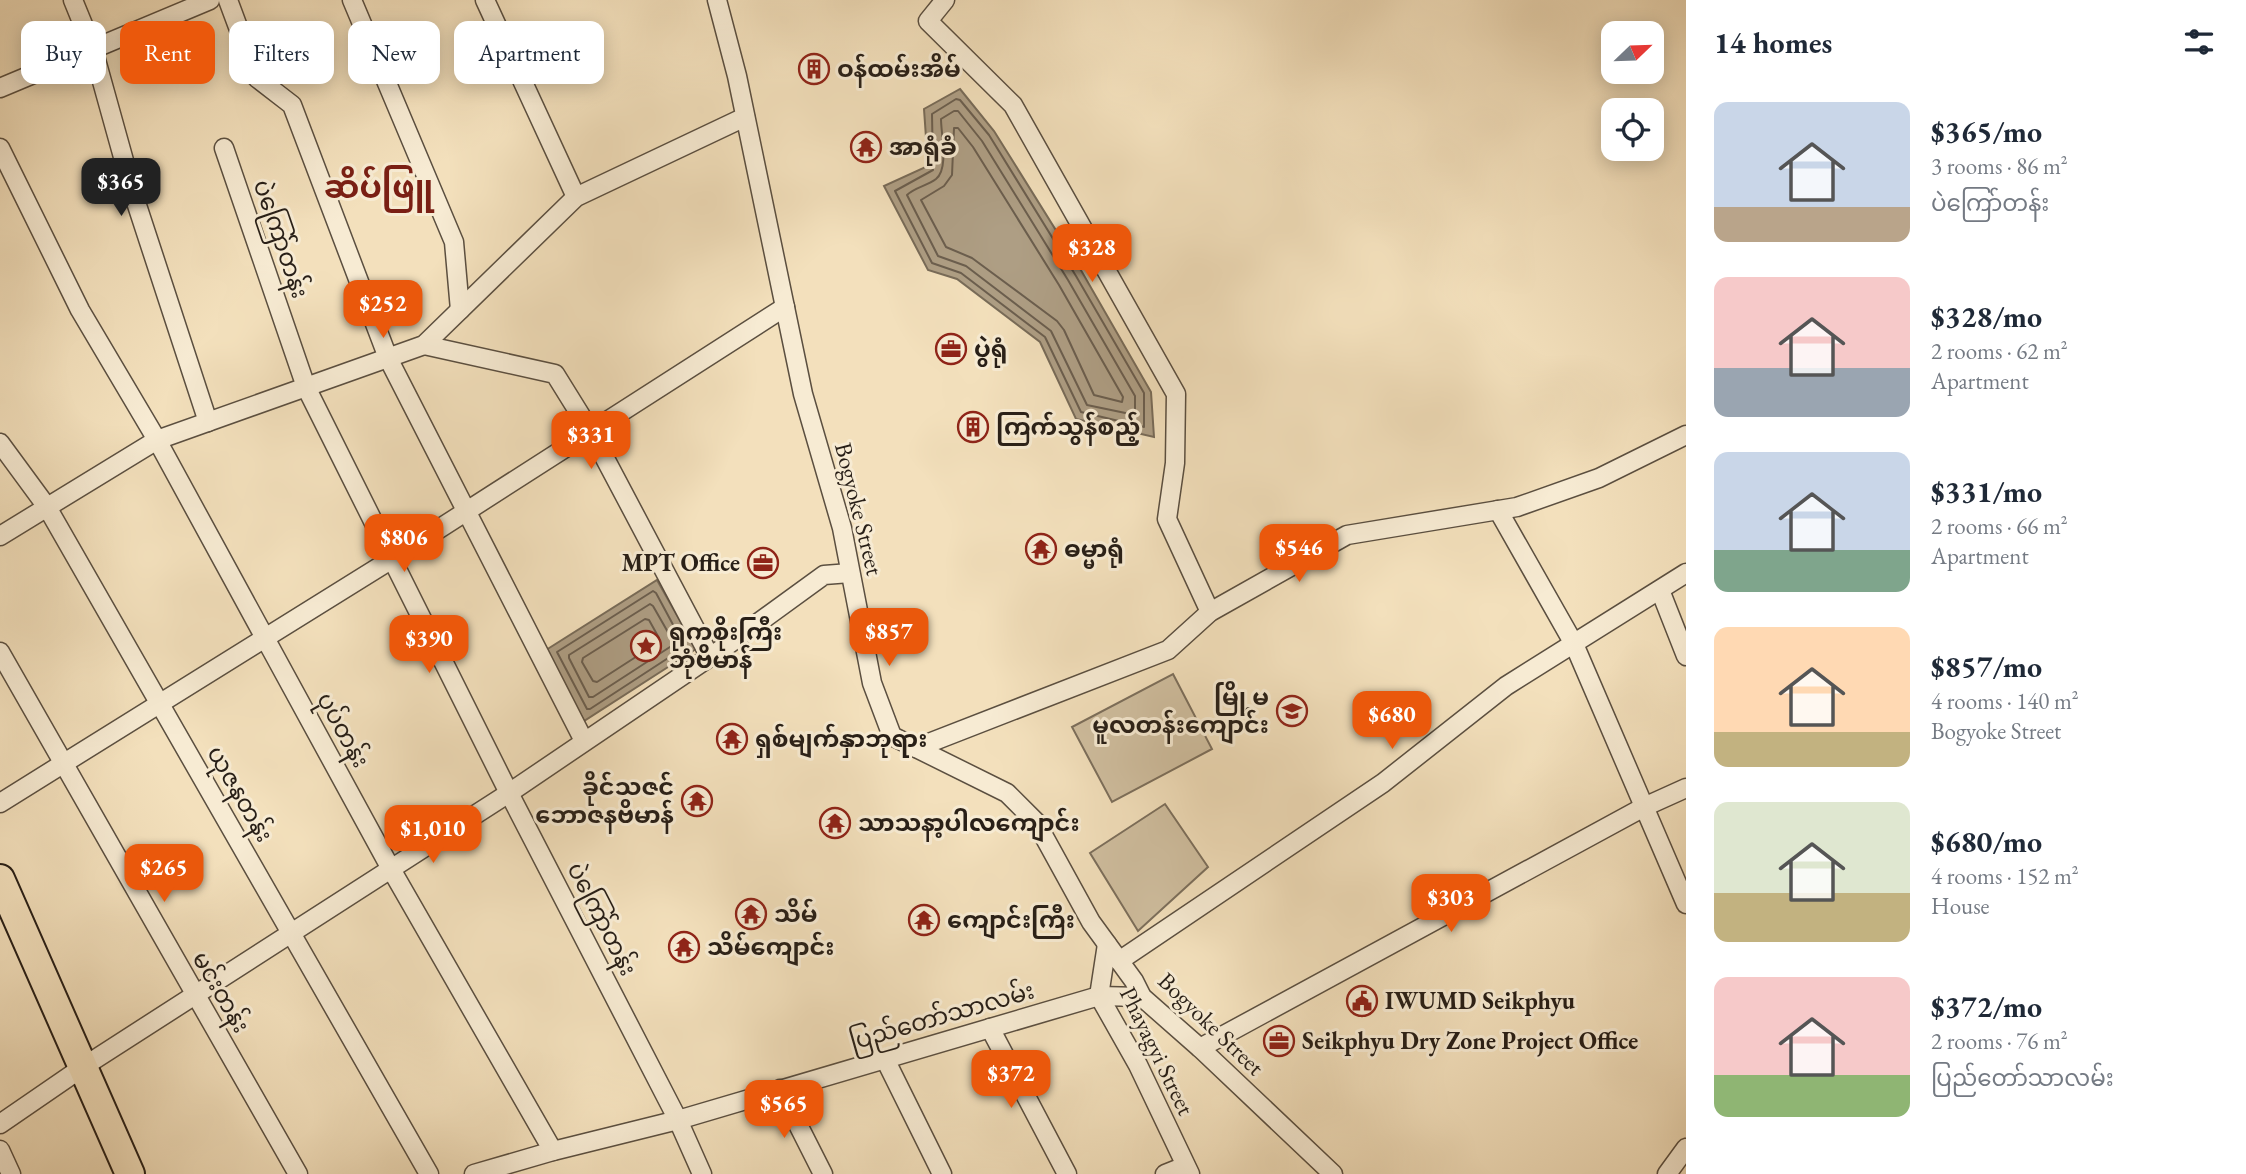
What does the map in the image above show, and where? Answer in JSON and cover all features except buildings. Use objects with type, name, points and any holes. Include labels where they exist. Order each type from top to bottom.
[{"type":"main road","points":[[0,879],[130,1174]]},
{"type":"street","points":[[73,0],[82,21]]},
{"type":"street","points":[[106,44],[210,0]]},
{"type":"street","points":[[228,0],[257,78],[292,104],[388,358],[584,741]]},
{"type":"street","points":[[352,0],[454,242],[460,310]]},
{"type":"street","points":[[485,0],[576,197]]},
{"type":"street","name":"Bogyoke Street","points":[[718,0],[803,394],[842,528],[872,683],[892,736],[1007,793],[1017,802],[1036,822],[1091,922],[1142,997],[1200,1048],[1332,1174]]},
{"type":"street","points":[[922,0],[928,21],[1013,105],[1176,394],[1175,463],[1167,519],[1210,611]]},
{"type":"street","points":[[928,21],[945,0]]},
{"type":"street","points":[[0,88],[21,79]]},
{"type":"street","points":[[103,84],[133,192],[208,422]]},
{"type":"street","points":[[0,536],[157,440],[424,345],[576,197],[745,117]]},
{"type":"street","name":"ပုပ်တန်း","points":[[0,148],[80,310],[157,440],[391,869],[553,1151]]},
{"type":"street","name":"ပဲကြော်တန်း","points":[[224,148],[306,387],[509,793],[678,1120],[702,1174]]},
{"type":"street","points":[[0,803],[467,512],[785,307]]},
{"type":"street","points":[[424,345],[555,374],[592,432],[710,657]]},
{"type":"street","points":[[916,748],[1168,650],[1210,611],[1347,535],[1517,507],[1599,478],[1686,435]]},
{"type":"street","name":"ယုဇနတန်း","points":[[0,443],[47,508],[429,1174]]},
{"type":"street","points":[[1498,510],[1574,643],[1686,904]]},
{"type":"street","points":[[0,1124],[83,1067],[509,793],[710,657],[824,575],[850,573]]},
{"type":"street","points":[[1119,961],[1383,783],[1506,686],[1686,573]]},
{"type":"street","points":[[1660,590],[1686,656]]},
{"type":"street","name":"မင်းတန်း","points":[[0,652],[298,1174]]},
{"type":"street","points":[[1200,1048],[1644,807],[1686,788]]},
{"type":"street","name":"Phayagyi Street","points":[[1107,944],[1099,996],[1138,1065],[1187,1170]]},
{"type":"street","name":"ပြည်တော်သာလမ်း","points":[[474,1174],[678,1120],[1099,996],[1142,997]]},
{"type":"street","points":[[990,1028],[1067,1174]]},
{"type":"street","points":[[885,1059],[942,1174]]},
{"type":"street","points":[[780,1090],[823,1174]]},
{"type":"street","points":[[1667,1174],[1686,1148]]},
{"type":"street","points":[[0,1150],[11,1174]]},
{"type":"street","points":[[1165,1174],[1187,1170]]},
{"type":"shaded area","points":[[1173,674],[1212,749],[1112,802],[1072,727]]},
{"type":"shaded area","points":[[1165,804],[1208,867],[1138,931],[1090,853]]},
{"type":"water","points":[[960,89],[994,131],[1082,272],[1151,392],[1154,437],[1076,419],[1040,342],[957,279],[928,270],[884,186],[928,166],[924,109]]},
{"type":"water","points":[[657,580],[696,649],[584,721],[546,650]]},
{"type":"place","name":"ဝန်ထမ်းအိမ်","points":[[814,69]]},
{"type":"place","name":"အာရုံခံ","points":[[866,147]]},
{"type":"place","name":"ပွဲရုံ","points":[[951,349]]},
{"type":"place","name":"ကြက်သွန်စည့်","points":[[973,427]]},
{"type":"place","name":"ဓမ္မာရုံ","points":[[1041,549]]},
{"type":"place","name":"MPT Office","points":[[763,563]]},
{"type":"place","name":"ရုက္ခစိုးကြီး ဘုံဗိမာန်","points":[[646,646]]},
{"type":"place","name":"မြို့မ မူလတန်းကျောင်း","points":[[1292,711]]},
{"type":"place","name":"ရှစ်မျက်နှာဘုရား","points":[[732,739]]},
{"type":"place","name":"ခိုင်သဇင် ဘောဇနဗိမာန်","points":[[697,801]]},
{"type":"place","name":"သာသနာ့ပါလကျောင်း","points":[[835,823]]},
{"type":"place","name":"သိမ်","points":[[751,914]]},
{"type":"place","name":"ကျောင်းကြီး","points":[[924,920]]},
{"type":"place","name":"သိမ်ကျောင်း","points":[[684,947]]},
{"type":"place","name":"IWUMD Seikphyu","points":[[1362,1001]]},
{"type":"place","name":"Seikphyu Dry Zone Project Office","points":[[1279,1041]]},
{"type":"district","name":"ဆိပ်ဖြူ","points":[[379,187]]}]
